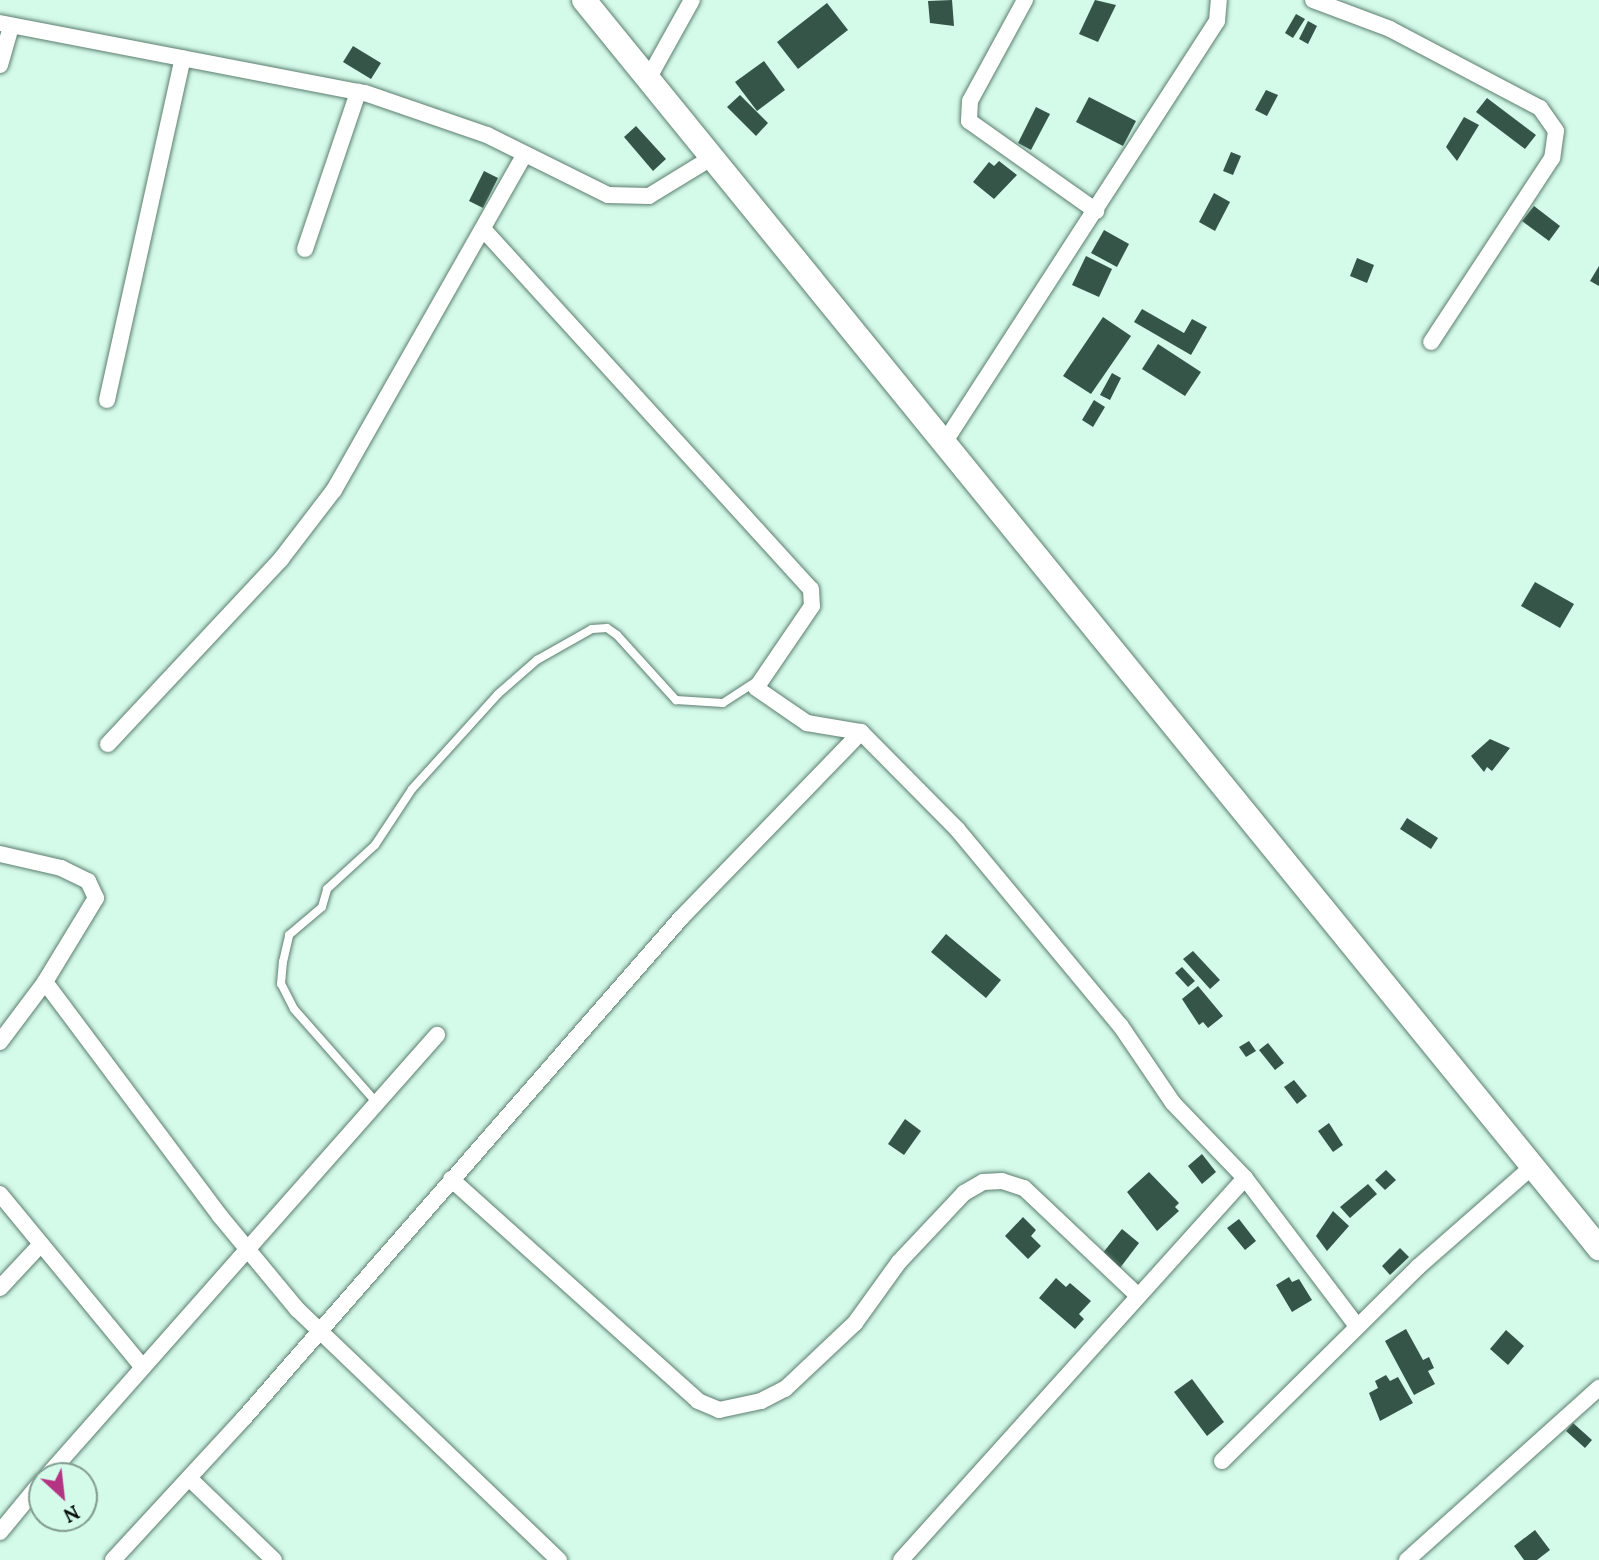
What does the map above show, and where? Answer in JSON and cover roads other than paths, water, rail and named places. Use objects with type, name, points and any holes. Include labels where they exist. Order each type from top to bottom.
[{"type":"main road","points":[[584,0],[1599,1248]]},
{"type":"street","points":[[648,79],[692,0]]},
{"type":"street","points":[[1026,0],[970,101],[969,121],[1096,211]]},
{"type":"street","points":[[944,443],[1217,21],[1219,0]]},
{"type":"street","points":[[1313,0],[1391,29],[1540,108],[1556,131],[1552,158],[1431,342]]},
{"type":"street","points":[[0,65],[6,25],[358,92],[422,109],[525,154],[592,188],[623,196],[649,196],[713,158]]},
{"type":"street","points":[[107,400],[183,58]]},
{"type":"street","points":[[305,249],[358,92]]},
{"type":"street","points":[[108,744],[311,523],[334,490],[525,154]]},
{"type":"street","points":[[483,229],[811,589],[812,606],[757,681],[758,690],[807,723],[861,732],[957,829],[1120,1025],[1173,1103],[1245,1178],[1357,1326]]},
{"type":"street","points":[[113,1560],[321,1331],[680,919],[861,732]]},
{"type":"street","points":[[0,854],[61,868],[88,881],[94,890],[94,908],[45,982],[0,1042]]},
{"type":"street","points":[[45,982],[246,1247],[321,1331],[559,1560]]},
{"type":"street","points":[[59,1462],[246,1247],[437,1035]]},
{"type":"street","points":[[1222,1461],[1357,1326],[1533,1166]]},
{"type":"street","points":[[901,1560],[1245,1178]]},
{"type":"street","points":[[451,1180],[698,1401],[719,1410],[761,1401],[785,1389],[855,1324],[899,1262],[964,1193],[983,1182],[1002,1181],[1024,1188],[1137,1295]]},
{"type":"street","points":[[0,1194],[142,1366]]},
{"type":"street","points":[[0,1288],[41,1244]]},
{"type":"street","points":[[1407,1560],[1599,1388]]},
{"type":"street","points":[[189,1478],[274,1560]]},
{"type":"street","points":[[0,1532],[28,1499]]},
{"type":"lane","points":[[376,1102],[294,1009],[281,984],[282,973],[289,935],[322,907],[327,889],[375,845],[412,789],[498,694],[537,660],[592,629],[607,628],[617,635],[676,700],[723,703],[757,681]]}]
